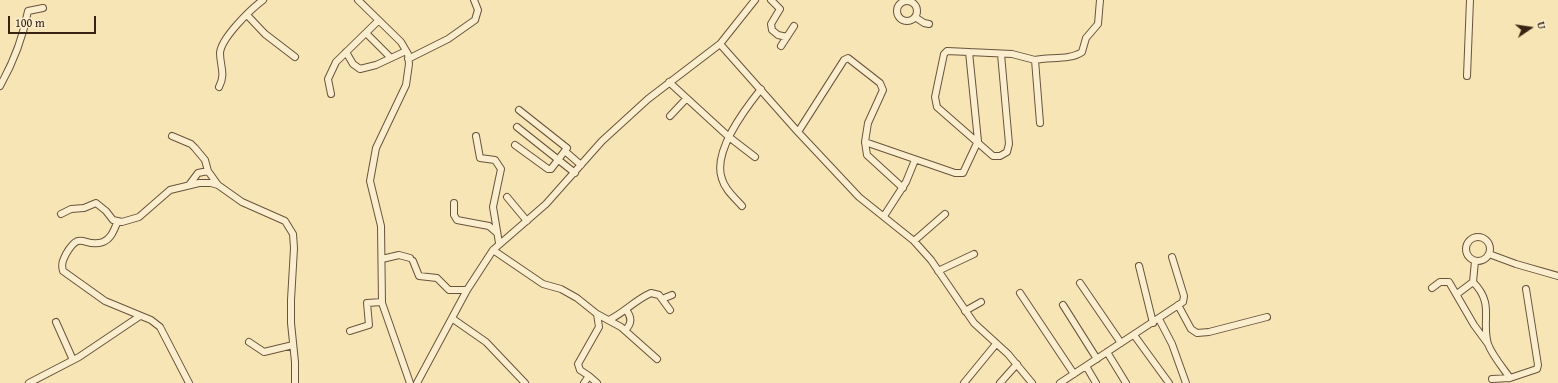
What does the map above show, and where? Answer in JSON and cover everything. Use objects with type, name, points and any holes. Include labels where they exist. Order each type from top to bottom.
[{"type":"street","points":[[219,87],[224,77],[220,54],[223,44],[247,15],[262,0]]},
{"type":"street","points":[[358,0],[401,42],[408,58],[409,73],[406,85],[376,148],[371,172],[372,191],[381,226],[382,302],[384,312],[410,383]]},
{"type":"street","points":[[408,58],[448,39],[476,20],[478,10],[474,0]]},
{"type":"street","points":[[418,383],[467,290],[499,243],[527,221],[575,173],[602,141],[669,82],[720,44],[755,0]]},
{"type":"street","points":[[770,0],[780,9],[771,24],[772,30],[778,35],[787,37]]},
{"type":"street","points":[[1001,54],[1009,149],[1004,155],[996,157],[939,110],[935,101],[945,53],[949,51],[1017,54],[1035,60],[1052,57],[1067,58],[1082,52],[1086,38],[1098,24],[1100,0]]},
{"type":"street","points":[[1467,76],[1470,0]]},
{"type":"street","points":[[904,1],[915,3],[917,12],[915,17],[910,21],[904,21],[899,17],[897,11],[899,5],[904,1]]},
{"type":"street","points":[[0,86],[8,71],[25,29],[28,11],[44,8]]},
{"type":"street","points":[[247,15],[265,34],[294,57]]},
{"type":"street","points":[[915,17],[924,23],[930,24]]},
{"type":"street","points":[[331,94],[328,79],[336,62],[378,20]]},
{"type":"street","points":[[781,46],[794,26]]},
{"type":"street","points":[[366,33],[391,58]]},
{"type":"street","points":[[720,44],[798,132],[859,197],[914,241],[938,271],[980,331],[996,344],[1032,383]]},
{"type":"street","points":[[346,52],[353,64],[360,69],[406,51]]},
{"type":"street","points":[[865,142],[915,160],[961,174],[967,168],[978,141],[969,52]]},
{"type":"street","points":[[798,132],[844,60],[848,58],[880,83],[883,90],[868,123],[865,142],[867,155],[903,188]]},
{"type":"street","points":[[1035,60],[1040,123]]},
{"type":"street","points":[[669,82],[729,137],[755,157]]},
{"type":"street","points":[[742,206],[724,186],[721,178],[721,162],[729,137],[761,89]]},
{"type":"street","points":[[670,116],[686,99]]},
{"type":"street","points":[[516,145],[548,169],[566,152],[566,146],[519,110]]},
{"type":"street","points":[[517,127],[560,159],[575,173]]},
{"type":"street","points":[[172,136],[191,144],[195,148],[205,160],[208,171],[218,185],[242,202],[285,221],[291,228],[294,248],[291,300],[295,383]]},
{"type":"street","points":[[476,136],[480,158],[495,160],[501,169],[493,207],[499,243]]},
{"type":"street","points":[[566,152],[581,165]]},
{"type":"street","points":[[884,216],[903,188],[915,160]]},
{"type":"street","points":[[189,185],[198,173],[208,171]]},
{"type":"street","points":[[189,383],[160,326],[105,301],[65,274],[62,268],[63,259],[72,243],[80,240],[94,243],[102,242],[108,239],[117,222],[139,217],[170,190],[205,182],[218,185]]},
{"type":"street","points":[[507,197],[527,221]]},
{"type":"street","points":[[61,214],[71,209],[84,208],[96,203],[117,222]]},
{"type":"street","points":[[454,203],[454,215],[457,220],[489,226],[497,233]]},
{"type":"street","points":[[914,241],[945,214]]},
{"type":"street","points":[[1478,237],[1486,240],[1490,249],[1489,254],[1484,260],[1475,261],[1468,255],[1467,250],[1469,242],[1478,237]]},
{"type":"street","points":[[493,250],[544,284],[561,289],[577,298],[597,314],[625,330],[657,359]]},
{"type":"street","points":[[938,271],[974,254]]},
{"type":"street","points":[[1489,254],[1516,264],[1558,276]]},
{"type":"street","points":[[382,259],[399,255],[412,260],[419,276],[437,278],[450,290],[467,290]]},
{"type":"street","points":[[1060,383],[1159,319],[1184,299],[1172,257]]},
{"type":"street","points":[[1475,261],[1473,282],[1482,292],[1486,300],[1488,344]]},
{"type":"street","points":[[1139,266],[1153,322]]},
{"type":"street","points":[[1432,288],[1444,281],[1449,282],[1474,325],[1510,378]]},
{"type":"street","points":[[1457,294],[1473,282]]},
{"type":"street","points":[[1080,283],[1121,343]]},
{"type":"street","points":[[1492,379],[1510,378],[1535,371],[1538,365],[1526,289]]},
{"type":"street","points":[[1020,292],[1074,374]]},
{"type":"street","points":[[609,320],[626,310],[634,302],[651,293],[656,293],[670,310]]},
{"type":"street","points":[[662,299],[672,295]]},
{"type":"street","points":[[350,331],[369,325],[367,303],[382,302]]},
{"type":"street","points":[[965,310],[981,302]]},
{"type":"street","points":[[1063,305],[1097,359]]},
{"type":"street","points":[[1178,305],[1191,328],[1197,333],[1209,332],[1267,317]]},
{"type":"street","points":[[625,330],[631,323],[631,318],[626,310]]},
{"type":"street","points":[[597,314],[599,327],[578,364],[580,370],[597,383]]},
{"type":"street","points":[[29,383],[41,375],[73,360],[140,316]]},
{"type":"street","points":[[453,319],[486,342],[525,383]]},
{"type":"street","points":[[1159,319],[1172,344],[1186,383]]},
{"type":"street","points":[[56,322],[73,360]]},
{"type":"street","points":[[1134,335],[1169,383]]},
{"type":"street","points":[[249,342],[264,352],[293,345]]},
{"type":"street","points":[[964,383],[996,344]]},
{"type":"street","points":[[1107,352],[1126,383]]},
{"type":"street","points":[[1000,383],[1016,364]]},
{"type":"street","points":[[1086,366],[1096,383]]},
{"type":"street","points":[[584,383],[589,376]]}]
